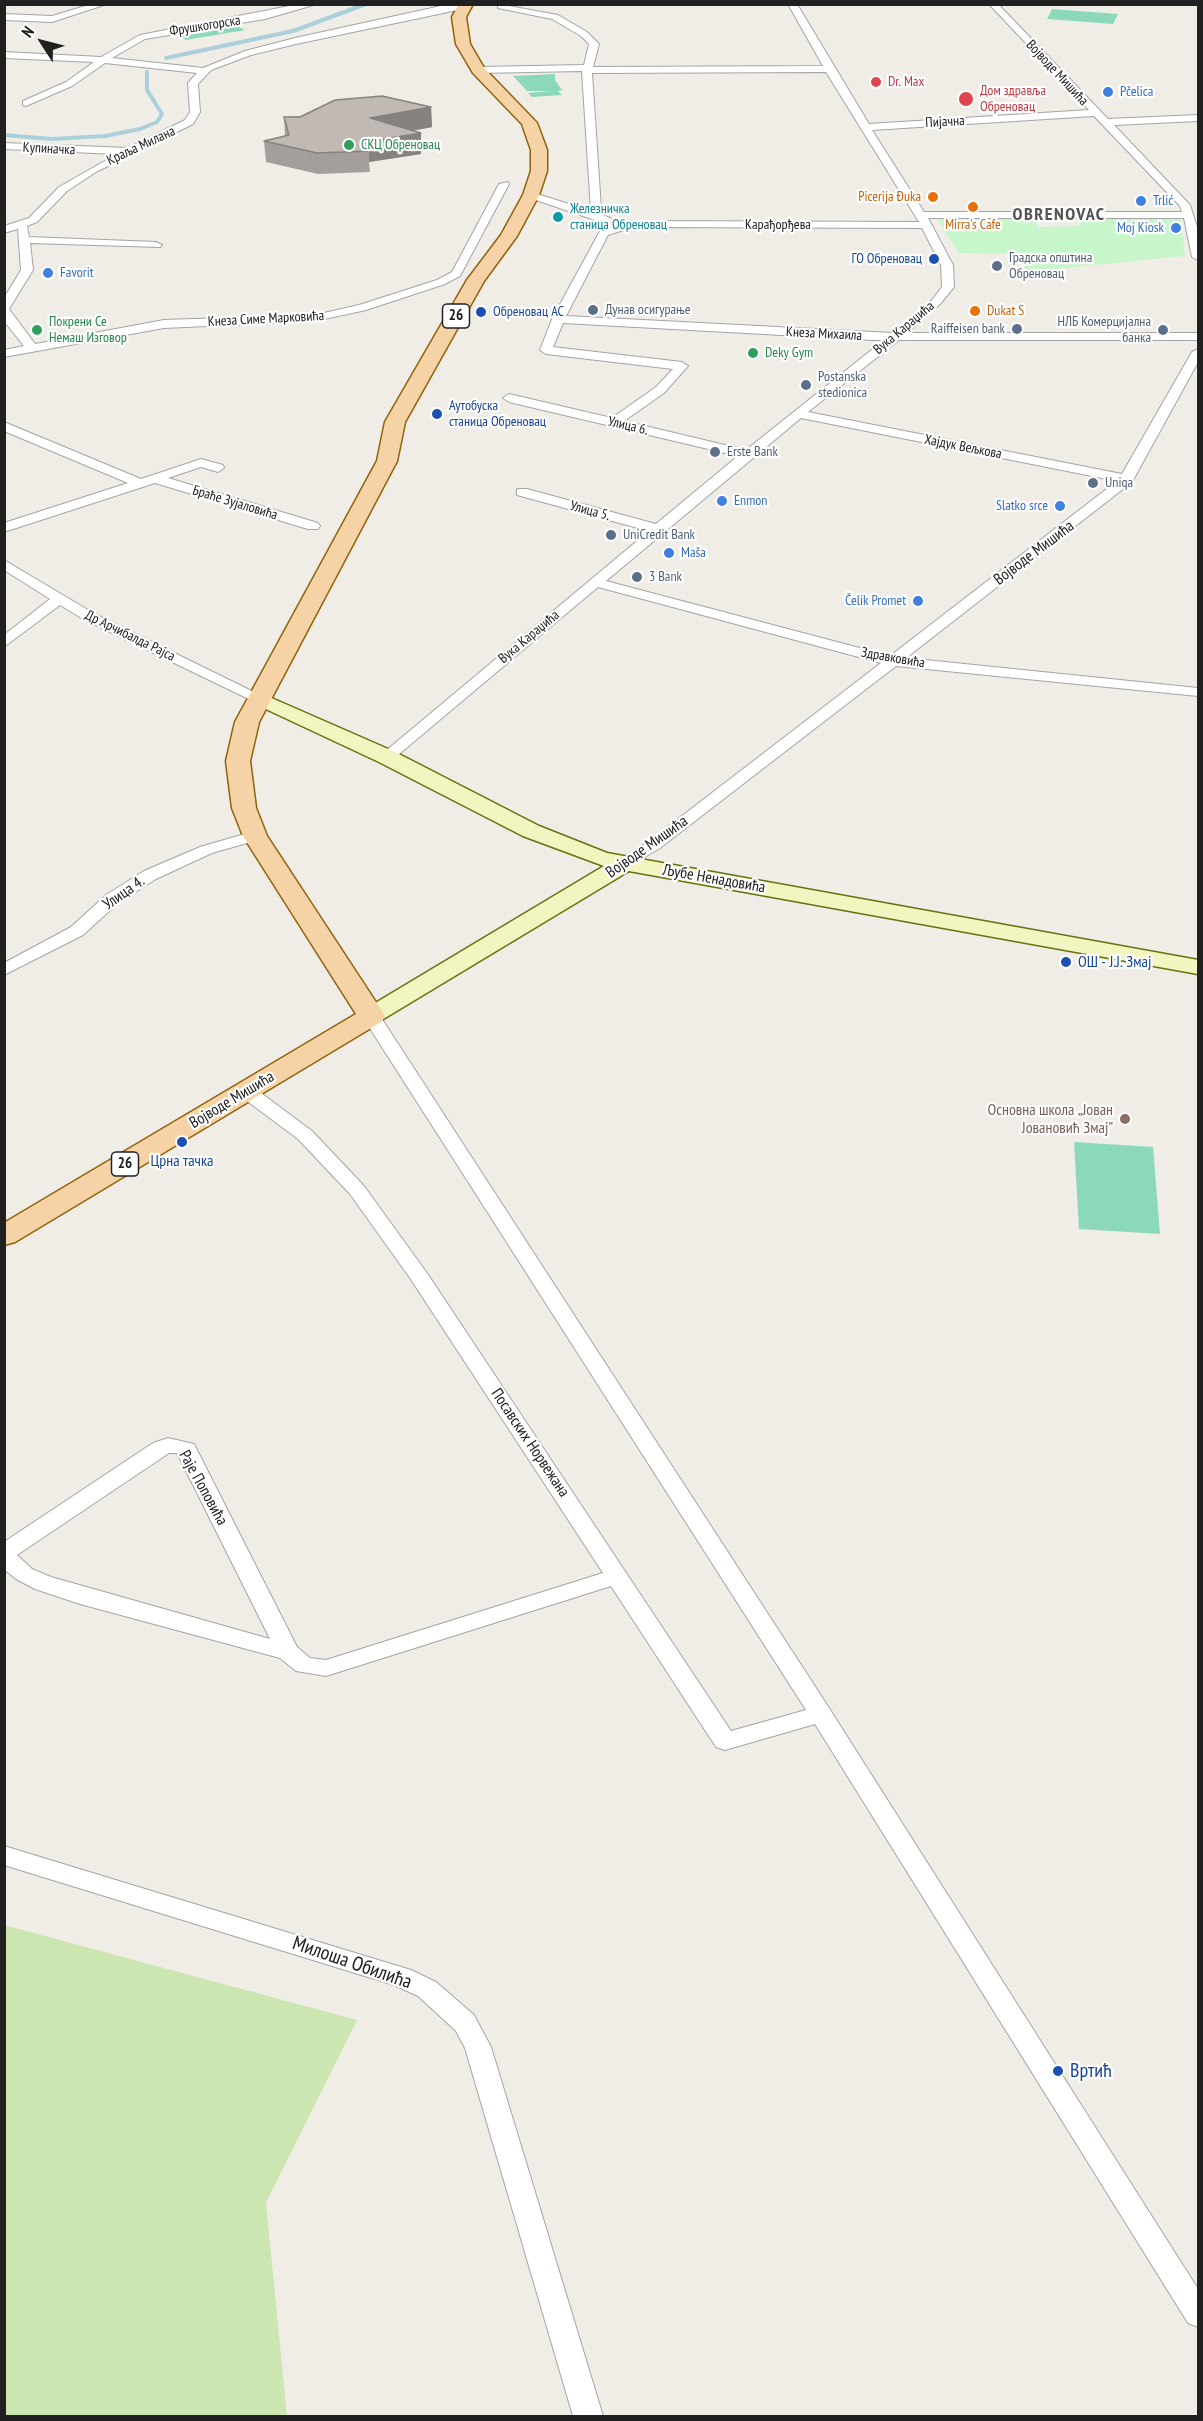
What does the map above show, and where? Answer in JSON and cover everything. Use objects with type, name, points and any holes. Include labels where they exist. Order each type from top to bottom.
[{"type":"main road","name":"26","points":[[371,1016],[255,836],[244,808],[238,761],[240,741],[247,722],[387,460],[395,422],[476,280],[501,249],[528,202],[539,171],[539,150],[528,123],[478,70],[467,54],[461,38],[459,17],[464,6]]},
{"type":"main road","name":"Војводе Мишића","points":[[4,1236],[371,1016]]},
{"type":"street","points":[[4,29],[39,4]]},
{"type":"street","points":[[4,17],[64,17],[103,4]]},
{"type":"street","name":"Фрушкогорска","points":[[26,103],[44,106],[33,111],[16,109],[26,103],[69,84],[122,47],[143,37],[265,16],[313,4]]},
{"type":"street","name":"Вука Караџића","points":[[387,758],[748,454],[896,336],[936,302],[950,283],[944,257],[792,4]]},
{"type":"street","name":"Војводе Мишића","points":[[993,4],[1103,122],[1185,205],[1198,258]]},
{"type":"street","points":[[4,55],[103,60],[203,71],[266,48],[464,6]]},
{"type":"street","points":[[501,6],[555,17],[584,33],[594,44],[588,69],[599,218]]},
{"type":"street","points":[[478,70],[829,69]]},
{"type":"street","name":"Краља Милана","points":[[22,225],[33,220],[63,189],[129,151],[189,122],[195,112],[194,83],[203,71]]},
{"type":"street","name":"Пијачна","points":[[866,127],[1095,113]]},
{"type":"street","points":[[1103,122],[1198,118]]},
{"type":"street","name":"Купиначка","points":[[4,146],[129,151]]},
{"type":"street","name":"Кнеза Симе Марковића","points":[[4,354],[164,324],[315,318],[362,308],[441,282],[456,274],[504,184]]},
{"type":"street","points":[[559,204],[581,203],[596,198]]},
{"type":"street","name":"Карађорђева","points":[[528,202],[559,204],[599,218],[632,224],[922,220],[1067,214],[1189,215]]},
{"type":"street","name":"Карађорђева","points":[[528,202],[540,207],[570,208]]},
{"type":"street","points":[[1067,214],[1070,227]]},
{"type":"street","name":"Карађорђева","points":[[599,218],[611,230],[632,224]]},
{"type":"street","points":[[4,230],[22,225],[27,270],[4,310],[17,332],[32,348]]},
{"type":"street","points":[[611,230],[598,239],[558,319],[546,350],[682,366],[660,390],[613,423]]},
{"type":"street","points":[[25,240],[156,245]]},
{"type":"street","name":"Кнеза Михаила","points":[[558,319],[896,336],[1198,337]]},
{"type":"street","name":"Војводе Мишића","points":[[371,1016],[626,863],[669,833],[1097,505],[1127,479],[1198,352]]},
{"type":"street","name":"Улица 6.","points":[[509,398],[748,454]]},
{"type":"street","name":"Хајдук Вељкова","points":[[800,414],[1127,479]]},
{"type":"street","points":[[4,426],[142,484]]},
{"type":"street","name":"Браће Зујаловића","points":[[4,528],[201,463],[218,468]]},
{"type":"street","name":"Браће Зујаловића","points":[[157,479],[313,526]]},
{"type":"street","name":"Улица 5.","points":[[522,492],[658,530]]},
{"type":"street","name":"Др Арчибалда Рајса","points":[[4,564],[58,599],[260,699]]},
{"type":"street","name":"Здравковића","points":[[595,582],[891,661],[1198,692]]},
{"type":"street","points":[[5,641],[58,599]]},
{"type":"street","name":"Љубе Ненадовића","points":[[260,699],[387,758],[531,831],[589,855],[1198,967]]},
{"type":"street","name":"Улица 4.","points":[[4,970],[77,931],[112,899],[150,875],[206,850],[255,836]]},
{"type":"street","points":[[371,1016],[820,1714],[1198,2314]]},
{"type":"street","name":"Посавских Норвежана","points":[[246,1091],[305,1135],[357,1190],[419,1276],[725,1741],[820,1714]]},
{"type":"street","name":"Раје Поповића","points":[[288,1652],[186,1449],[181,1446],[168,1445],[161,1449],[4,1554],[24,1574],[43,1583],[88,1598],[288,1652],[304,1665],[326,1668],[618,1576]]},
{"type":"street","name":"Милоша Обилића","points":[[4,1855],[384,1971],[427,1989],[465,2023],[478,2047],[588,2416]]},
{"type":"green space","points":[[1052,9],[1118,14],[1113,24],[1047,19]]},
{"type":"green space","points":[[233,24],[245,30],[186,40],[175,33]]},
{"type":"green space","points":[[555,74],[555,80],[562,90],[558,91],[562,95],[532,97],[528,93],[551,91],[527,91],[513,76]]},
{"type":"green space","points":[[937,219],[1034,219],[1038,227],[1082,226],[1077,219],[1181,219],[1185,256],[1026,272],[1020,254],[959,253]]},
{"type":"green space","points":[[1074,1142],[1153,1147],[1160,1234],[1079,1229]]},
{"type":"green space","points":[[4,1925],[357,2020],[266,2203],[287,2416],[5,2416]]},
{"type":"building","points":[[382,96],[431,107],[370,118],[421,133],[366,142],[369,151],[317,153],[264,141],[289,135],[284,117],[300,117],[335,100]]},
{"type":"waterway","points":[[166,58],[293,31],[366,4]]},
{"type":"waterway","points":[[4,135],[52,139],[105,136],[140,129],[157,122],[162,114],[147,90],[147,72]]},
{"type":"place","name":"Dr. Max","points":[[876,82]]},
{"type":"place","name":"Pčelica","points":[[1108,92]]},
{"type":"place","name":"Дом здравља Обреновац","points":[[966,99]]},
{"type":"place","name":"СКЦ Обреновац","points":[[349,145]]},
{"type":"place","name":"Picerija Đuka","points":[[933,197]]},
{"type":"place","name":"Trlić","points":[[1141,201]]},
{"type":"place","name":"Mirra's Cafe","points":[[973,207]]},
{"type":"place","name":"Железничка станица Обреновац","points":[[558,217]]},
{"type":"place","name":"Moj Kiosk","points":[[1176,228]]},
{"type":"place","name":"ГО Обреновац","points":[[934,259]]},
{"type":"place","name":"Градска општина Обреновац","points":[[997,266]]},
{"type":"place","name":"Favorit","points":[[48,273]]},
{"type":"place","name":"Дунав осигурање","points":[[593,310]]},
{"type":"place","name":"Dukat S","points":[[975,311]]},
{"type":"place","name":"Обреновац АС","points":[[481,312]]},
{"type":"place","name":"Raiffeisen bank","points":[[1017,329]]},
{"type":"place","name":"Покрени Се Немаш Изговор","points":[[37,330]]},
{"type":"place","name":"НЛБ Комерцијална банка","points":[[1163,330]]},
{"type":"place","name":"Deky Gym","points":[[753,353]]},
{"type":"place","name":"Postanska stedionica","points":[[806,385]]},
{"type":"place","name":"Аутобуска станица Обреновац","points":[[437,414]]},
{"type":"place","name":"Erste Bank","points":[[715,452]]},
{"type":"place","name":"Uniqa","points":[[1093,483]]},
{"type":"place","name":"Enmon","points":[[722,501]]},
{"type":"place","name":"Slatko srce","points":[[1060,506]]},
{"type":"place","name":"UniCredit Bank","points":[[611,535]]},
{"type":"place","name":"Maša","points":[[669,553]]},
{"type":"place","name":"3 Bank","points":[[637,577]]},
{"type":"place","name":"Čelik Promet","points":[[918,601]]},
{"type":"place","name":"ОШ - Ј.Ј. Змај","points":[[1066,962]]},
{"type":"place","name":"Основна школа „Јован Јовановић Змај”","points":[[1125,1119]]},
{"type":"place","name":"Црна тачка","points":[[182,1142]]},
{"type":"place","name":"Вртић","points":[[1058,2071]]},
{"type":"district","name":"OBRENOVAC","points":[[1059,215]]}]
